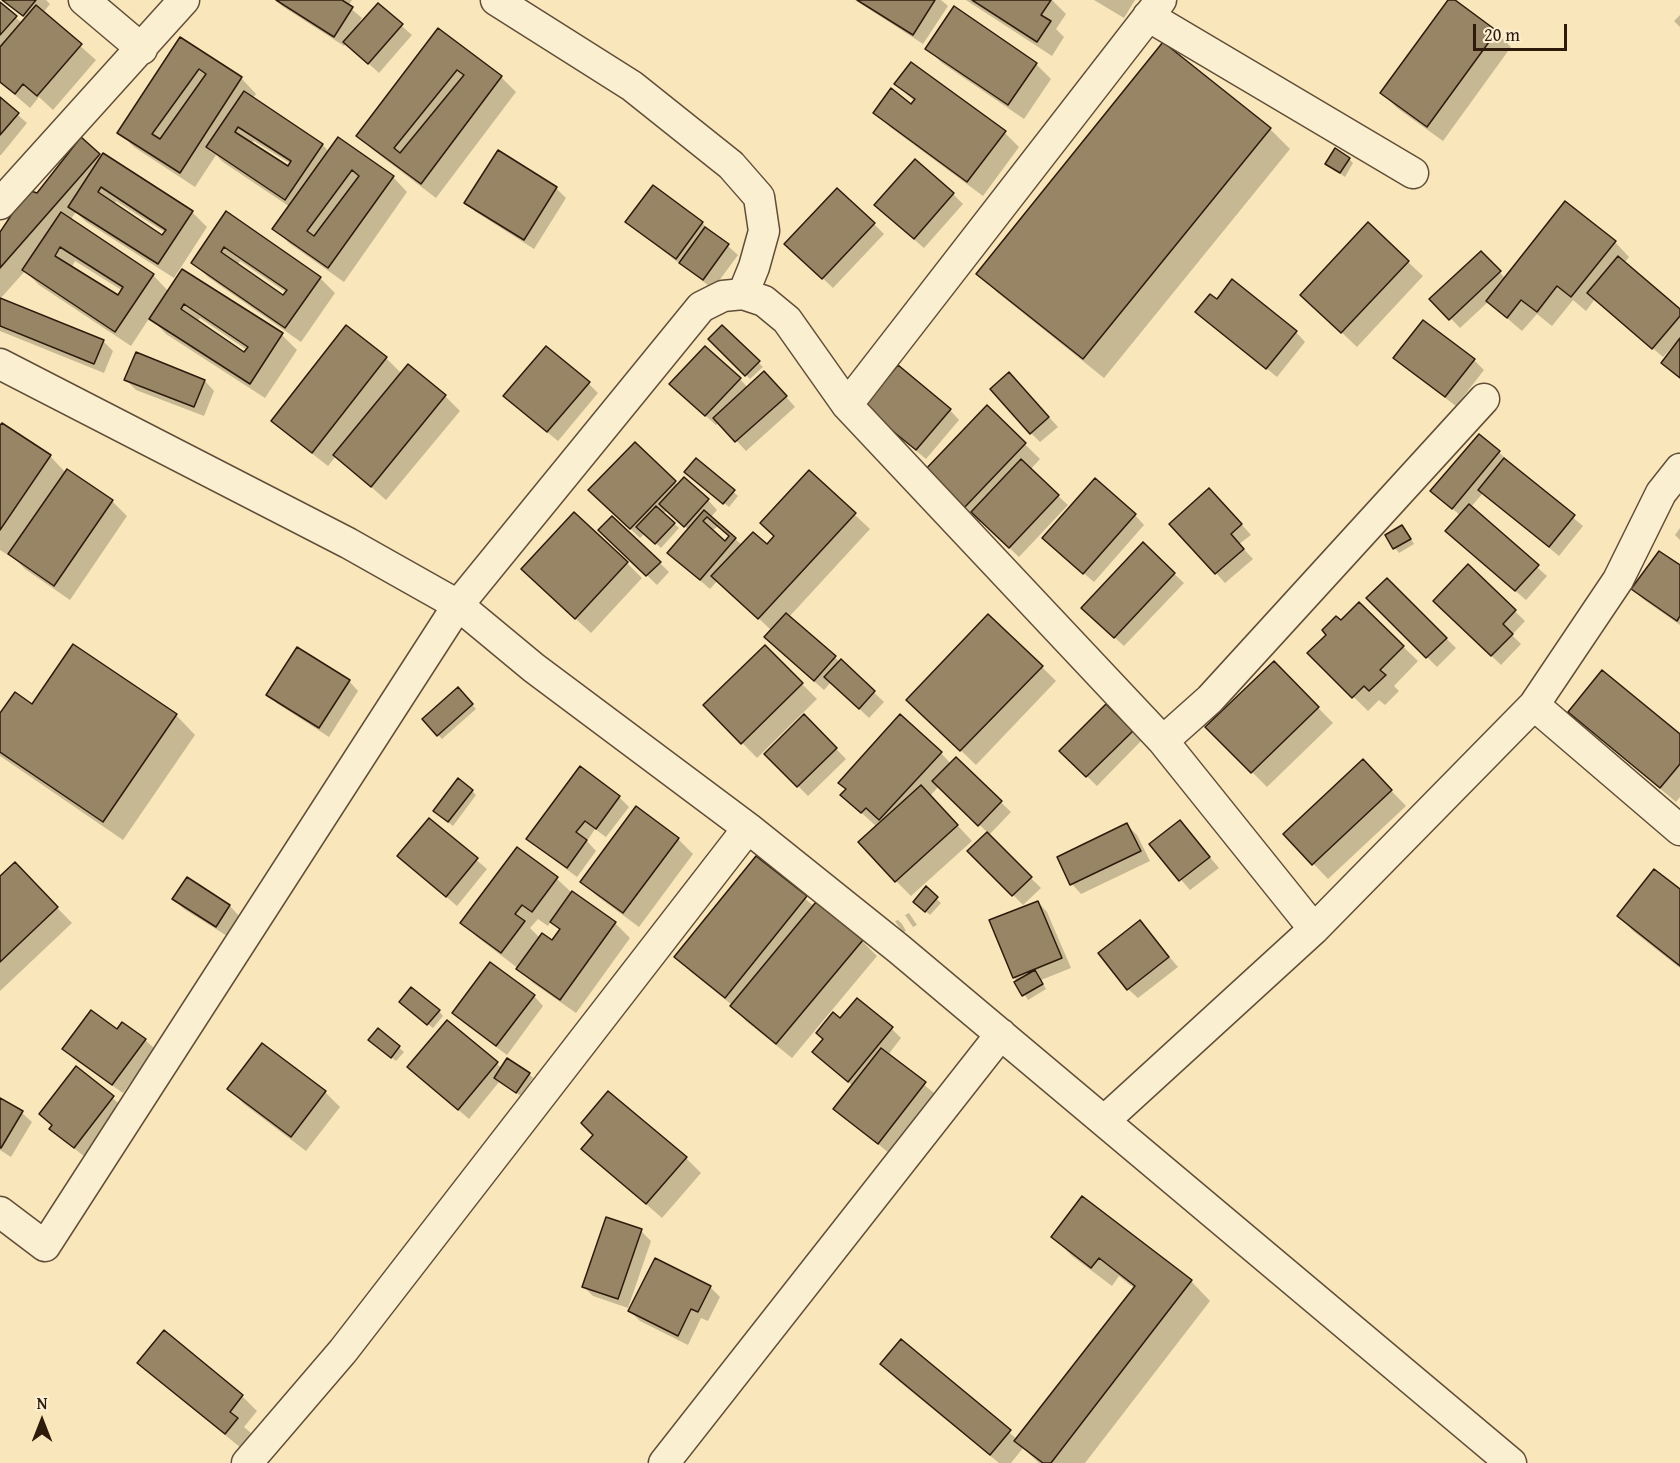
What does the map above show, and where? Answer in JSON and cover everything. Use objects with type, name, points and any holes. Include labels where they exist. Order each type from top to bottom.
[{"type":"street","points":[[84,0],[142,49]]},
{"type":"street","points":[[0,204],[184,0]]},
{"type":"street","points":[[496,0],[632,86],[731,165],[759,197],[764,231],[754,267],[743,294]]},
{"type":"street","points":[[847,405],[1155,8],[1413,173]]},
{"type":"street","points":[[0,1212],[45,1246],[458,605],[701,307],[723,296],[743,294],[764,301],[787,320],[847,405],[1163,741],[1314,929]]},
{"type":"street","points":[[0,364],[348,543],[458,605],[534,668],[748,828],[899,949],[1511,1463]]},
{"type":"street","points":[[1163,741],[1210,699],[1484,399]]},
{"type":"street","points":[[1104,1121],[1314,929],[1534,705],[1618,580],[1661,494],[1680,469]]},
{"type":"street","points":[[1534,705],[1680,830]]},
{"type":"street","points":[[247,1463],[343,1351],[748,828]]},
{"type":"street","points":[[664,1463],[1001,1034]]},
{"type":"building","points":[[2,0],[36,0],[23,16]]},
{"type":"building","points":[[276,0],[342,0],[353,7],[334,37]]},
{"type":"building","points":[[857,0],[935,0],[913,35]]},
{"type":"building","points":[[972,0],[1051,0],[1041,15],[1051,21],[1037,42]]},
{"type":"building","points":[[1448,0],[1455,0],[1497,31],[1427,127],[1380,93]]},
{"type":"building","points":[[0,2],[17,16],[0,35]]},
{"type":"building","points":[[378,3],[403,24],[368,64],[343,42]]},
{"type":"building","points":[[36,5],[82,44],[37,96],[23,84],[15,94],[0,82],[0,47]]},
{"type":"building","points":[[954,6],[1037,63],[1008,105],[925,49]]},
{"type":"building","points":[[438,28],[502,76],[421,184],[356,136]],"holes":[[[457,70],[464,75],[400,153],[394,148]]]},
{"type":"building","points":[[180,37],[242,77],[180,173],[117,133]],"holes":[[[199,69],[206,74],[160,139],[152,134]]]},
{"type":"building","points":[[1163,42],[1271,128],[1083,359],[976,274]]},
{"type":"building","points":[[911,62],[1006,131],[967,182],[873,113],[891,88],[911,104],[915,99],[894,84]]},
{"type":"building","points":[[244,91],[323,144],[285,200],[206,147]],"holes":[[[238,127],[291,161],[288,166],[235,132]]]},
{"type":"building","points":[[0,97],[19,113],[0,135]]},
{"type":"building","points":[[81,137],[100,154],[0,268],[0,232],[28,190],[37,193]]},
{"type":"building","points":[[338,137],[394,176],[328,268],[272,229]],"holes":[[[352,170],[359,176],[314,236],[307,231]]]},
{"type":"building","points":[[1335,148],[1350,158],[1340,173],[1325,164]]},
{"type":"building","points":[[498,150],[557,187],[524,240],[464,203]]},
{"type":"building","points":[[103,153],[193,211],[158,264],[68,207]],"holes":[[[101,187],[166,230],[162,235],[98,192]]]},
{"type":"building","points":[[915,159],[954,193],[914,239],[874,205]]},
{"type":"building","points":[[653,185],[703,222],[676,259],[625,222]]},
{"type":"building","points":[[837,188],[875,223],[822,279],[784,244]]},
{"type":"building","points":[[1565,201],[1616,241],[1571,297],[1557,286],[1537,312],[1521,300],[1507,318],[1486,301]]},
{"type":"building","points":[[226,211],[321,277],[285,328],[191,263]],"holes":[[[224,247],[287,290],[283,295],[221,252]]]},
{"type":"building","points":[[61,212],[154,274],[115,332],[22,270]],"holes":[[[60,247],[123,287],[118,295],[55,256]]]},
{"type":"building","points":[[1368,222],[1409,261],[1341,333],[1300,295]]},
{"type":"building","points":[[705,227],[729,244],[703,280],[679,263]]},
{"type":"building","points":[[1481,251],[1501,271],[1449,320],[1429,299]]},
{"type":"building","points":[[1618,256],[1680,309],[1680,316],[1652,349],[1587,293]]},
{"type":"building","points":[[182,269],[283,333],[250,384],[149,319]],"holes":[[[184,304],[248,347],[244,352],[181,309]]]},
{"type":"building","points":[[1232,279],[1297,331],[1266,369],[1195,312],[1210,294],[1217,299]]},
{"type":"building","points":[[0,298],[104,340],[94,364],[0,326]]},
{"type":"building","points":[[1423,320],[1475,359],[1445,397],[1393,358]]},
{"type":"building","points":[[346,325],[387,357],[312,453],[271,421]]},
{"type":"building","points":[[722,325],[760,361],[745,376],[708,339]]},
{"type":"building","points":[[1680,338],[1680,378],[1661,363]]},
{"type":"building","points":[[546,346],[590,382],[547,432],[503,396]]},
{"type":"building","points":[[705,346],[741,378],[705,416],[669,384]]},
{"type":"building","points":[[136,352],[205,380],[194,407],[124,380]]},
{"type":"building","points":[[408,364],[446,395],[371,487],[333,455]]},
{"type":"building","points":[[898,365],[951,409],[916,450],[863,407]]},
{"type":"building","points":[[764,371],[787,396],[735,442],[713,418]]},
{"type":"building","points":[[1009,372],[1049,417],[1030,434],[990,389]]},
{"type":"building","points":[[987,405],[1026,443],[962,510],[922,473]]},
{"type":"building","points":[[2,423],[51,455],[0,530],[0,425]]},
{"type":"building","points":[[1479,434],[1500,451],[1452,509],[1430,491]]},
{"type":"building","points":[[635,442],[676,481],[630,529],[588,490]]},
{"type":"building","points":[[696,458],[735,490],[723,504],[684,472]]},
{"type":"building","points":[[1504,458],[1575,515],[1549,547],[1478,490]]},
{"type":"building","points":[[1021,459],[1059,495],[1009,548],[971,512]]},
{"type":"building","points":[[67,469],[113,500],[54,586],[8,554]]},
{"type":"building","points":[[809,470],[856,513],[758,619],[711,576],[753,532],[767,544],[774,536],[760,523]]},
{"type":"building","points":[[684,477],[709,499],[684,527],[659,504]]},
{"type":"building","points":[[1095,478],[1136,514],[1083,574],[1042,538]]},
{"type":"building","points":[[1209,488],[1242,524],[1231,534],[1244,549],[1215,574],[1169,524]]},
{"type":"building","points":[[1469,504],[1539,565],[1515,591],[1445,531]]},
{"type":"building","points":[[656,506],[675,523],[655,544],[636,527]]},
{"type":"building","points":[[704,510],[736,538],[700,580],[667,553]],"holes":[[[707,517],[729,536],[725,541],[703,521]]]},
{"type":"building","points":[[574,512],[628,562],[575,619],[521,569]]},
{"type":"building","points":[[612,516],[661,562],[646,576],[598,530]]},
{"type":"building","points":[[1402,525],[1411,539],[1393,549],[1385,535]]},
{"type":"building","points":[[1143,542],[1175,573],[1114,638],[1081,608]]},
{"type":"building","points":[[1659,551],[1680,565],[1680,616],[1677,621],[1631,589]]},
{"type":"building","points":[[1468,564],[1516,610],[1503,624],[1513,634],[1491,656],[1433,601]]},
{"type":"building","points":[[1387,578],[1447,638],[1426,658],[1366,598]]},
{"type":"building","points":[[1359,602],[1404,646],[1380,670],[1386,675],[1369,691],[1364,686],[1352,698],[1307,653],[1326,635],[1322,630],[1336,616],[1341,620]]},
{"type":"building","points":[[786,613],[836,656],[814,681],[764,637]]},
{"type":"building","points":[[988,614],[1043,666],[960,751],[906,700]]},
{"type":"building","points":[[73,644],[177,714],[103,822],[0,752],[0,713],[15,692],[32,704]]},
{"type":"building","points":[[765,645],[803,683],[741,744],[703,705]]},
{"type":"building","points":[[297,647],[350,680],[319,728],[266,695]]},
{"type":"building","points":[[841,659],[875,691],[859,709],[824,677]]},
{"type":"building","points":[[1274,661],[1319,707],[1251,773],[1205,727]]},
{"type":"building","points":[[1602,670],[1680,734],[1680,764],[1660,788],[1568,712]]},
{"type":"building","points":[[458,687],[473,704],[437,736],[422,719]]},
{"type":"building","points":[[1106,704],[1133,731],[1086,777],[1059,751]]},
{"type":"building","points":[[804,714],[837,748],[797,787],[764,754]]},
{"type":"building","points":[[900,714],[942,752],[879,820],[866,808],[861,813],[840,795],[846,789],[838,783]]},
{"type":"building","points":[[956,757],[1002,801],[978,826],[932,781]]},
{"type":"building","points":[[1363,759],[1392,790],[1312,865],[1283,834]]},
{"type":"building","points":[[580,766],[620,796],[596,829],[585,821],[576,832],[587,840],[567,868],[526,839]]},
{"type":"building","points":[[458,778],[473,790],[448,822],[433,811]]},
{"type":"building","points":[[921,785],[958,825],[895,882],[858,842]]},
{"type":"building","points":[[636,806],[679,838],[623,913],[580,882]]},
{"type":"building","points":[[429,818],[478,858],[446,897],[397,856]]},
{"type":"building","points":[[1180,820],[1210,857],[1179,881],[1149,844]]},
{"type":"building","points":[[1127,823],[1141,851],[1070,885],[1057,857]]},
{"type":"building","points":[[987,832],[1032,877],[1012,896],[967,851]]},
{"type":"building","points":[[517,847],[558,877],[532,912],[522,905],[515,914],[525,921],[501,953],[460,923]]},
{"type":"building","points":[[756,856],[807,896],[725,998],[674,957]]},
{"type":"building","points":[[15,862],[58,907],[0,962],[0,876]]},
{"type":"building","points":[[1654,869],[1680,889],[1680,966],[1617,916]]},
{"type":"building","points":[[187,877],[230,905],[216,927],[172,899]]},
{"type":"building","points":[[926,886],[938,897],[925,912],[913,902]]},
{"type":"building","points":[[572,891],[616,922],[560,1000],[516,969],[542,933],[552,940],[560,929],[550,922]]},
{"type":"building","points":[[1038,901],[1062,958],[1013,978],[989,920]]},
{"type":"building","points":[[816,902],[863,940],[776,1044],[730,1006]]},
{"type":"building","points":[[1140,920],[1169,957],[1127,990],[1098,953]]},
{"type":"building","points":[[490,962],[535,995],[496,1046],[452,1013]]},
{"type":"building","points":[[1035,970],[1043,984],[1022,996],[1014,982]]},
{"type":"building","points":[[411,987],[440,1010],[427,1025],[399,1002]]},
{"type":"building","points":[[857,998],[893,1027],[848,1082],[812,1052],[823,1039],[816,1033],[833,1012],[840,1018]]},
{"type":"building","points":[[91,1010],[117,1029],[122,1022],[146,1039],[112,1085],[62,1049]]},
{"type":"building","points":[[447,1020],[498,1062],[458,1110],[407,1067]]},
{"type":"building","points":[[378,1028],[400,1046],[391,1058],[368,1040]]},
{"type":"building","points":[[262,1043],[326,1091],[291,1137],[227,1089]]},
{"type":"building","points":[[881,1048],[926,1082],[878,1144],[833,1109]]},
{"type":"building","points":[[507,1058],[530,1073],[516,1093],[494,1078]]},
{"type":"building","points":[[76,1066],[114,1096],[74,1148],[49,1129],[52,1125],[39,1114]]},
{"type":"building","points":[[608,1091],[687,1157],[646,1204],[581,1149],[593,1135],[581,1123]]},
{"type":"building","points":[[0,1098],[23,1111],[1,1148],[0,1148]]},
{"type":"building","points":[[1082,1196],[1192,1280],[1051,1463],[1043,1463],[1014,1441],[1135,1286],[1099,1258],[1091,1268],[1051,1237]]},
{"type":"building","points":[[606,1217],[642,1229],[618,1299],[582,1287]]},
{"type":"building","points":[[655,1258],[711,1286],[698,1312],[691,1309],[678,1336],[628,1311]]},
{"type":"building","points":[[164,1330],[243,1395],[230,1412],[238,1418],[225,1434],[137,1363]]},
{"type":"building","points":[[901,1339],[1011,1430],[990,1455],[880,1364]]}]
